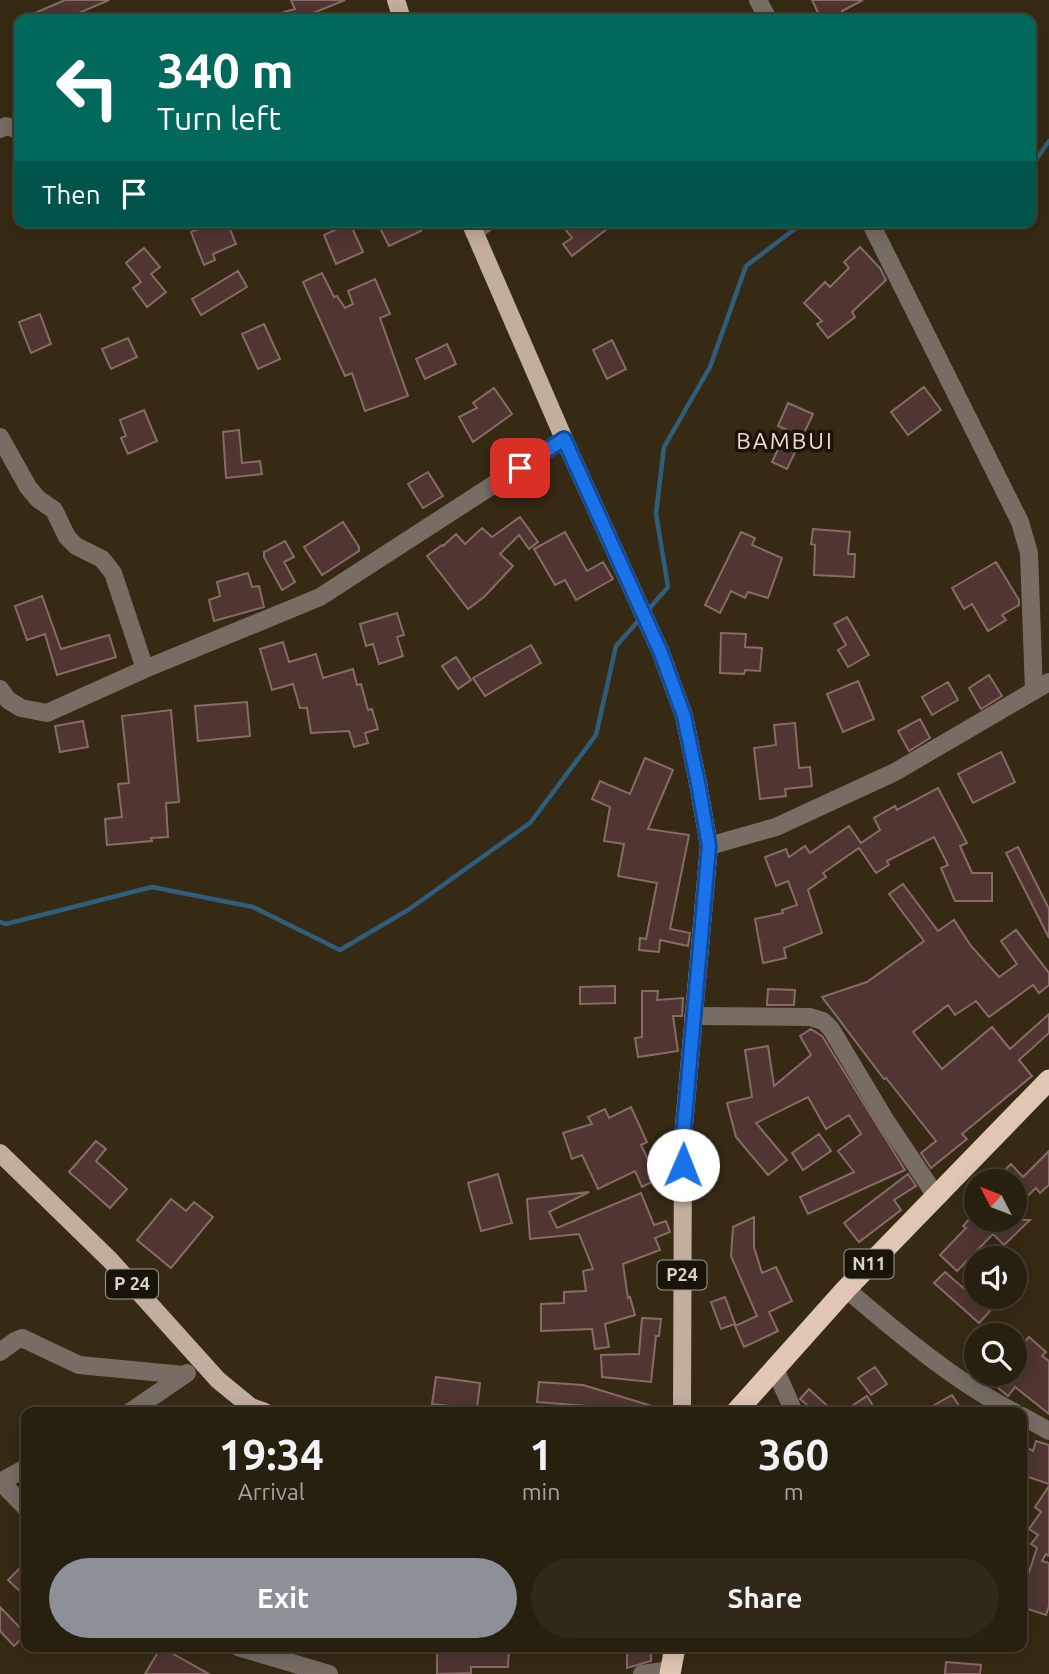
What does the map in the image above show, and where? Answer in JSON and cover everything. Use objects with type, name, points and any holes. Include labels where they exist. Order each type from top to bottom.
[{"type":"highway","name":"N11","points":[[740,1407],[846,1289],[1049,1080]]},
{"type":"highway","points":[[670,1672],[674,1652]]},
{"type":"main road","name":"P24","points":[[478,228],[564,439],[661,653],[684,716],[709,846],[683,1138],[682,1407]]},
{"type":"main road","name":"P 24","points":[[0,1153],[110,1259],[218,1380],[251,1407]]},
{"type":"street","points":[[709,846],[776,827],[895,772],[1042,686],[1029,554],[1020,522],[873,228]]},
{"type":"street","points":[[0,437],[28,487],[38,499],[54,510],[67,537],[76,546],[102,559],[113,573],[145,669]]},
{"type":"street","points":[[0,689],[8,700],[20,708],[47,713],[145,669],[320,597],[564,439]]},
{"type":"street","points":[[693,1016],[810,1017],[823,1021],[831,1029],[886,1121],[936,1196]]},
{"type":"street","points":[[846,1289],[905,1340],[1005,1407]]},
{"type":"street","points":[[0,1352],[22,1338],[79,1365],[184,1375]]},
{"type":"street","points":[[137,1407],[202,1363]]},
{"type":"street","points":[[774,1367],[792,1407]]},
{"type":"street","points":[[1027,1419],[1049,1431]]},
{"type":"street","points":[[21,1470],[0,1481],[21,1503]]},
{"type":"street","points":[[255,1652],[330,1674]]},
{"type":"street","points":[[642,1674],[670,1672]]},
{"type":"building","points":[[65,0],[109,0],[77,14],[33,14]]},
{"type":"building","points":[[291,0],[345,0],[314,14],[277,14],[295,9]]},
{"type":"building","points":[[812,0],[863,0],[842,11],[844,14],[819,14]]},
{"type":"building","points":[[201,228],[229,228],[236,244],[213,254],[215,260],[204,265],[191,232]]},
{"type":"building","points":[[339,228],[352,228],[363,252],[336,264],[324,235]]},
{"type":"building","points":[[380,228],[420,228],[421,231],[389,246]]},
{"type":"building","points":[[564,228],[608,228],[572,256],[563,244],[572,238]]},
{"type":"building","points":[[860,247],[880,268],[886,280],[852,312],[855,317],[828,338],[817,324],[822,321],[804,303],[825,282],[830,287],[849,268],[844,262]]},
{"type":"building","points":[[144,248],[160,267],[151,274],[166,292],[147,307],[133,288],[141,282],[126,263]]},
{"type":"building","points":[[238,271],[247,287],[201,315],[192,299]]},
{"type":"building","points":[[322,273],[334,297],[337,296],[345,308],[353,304],[348,291],[375,279],[390,314],[380,318],[408,396],[365,411],[352,373],[345,376],[303,282]]},
{"type":"building","points":[[40,314],[51,344],[31,353],[19,322]]},
{"type":"building","points":[[264,324],[280,359],[258,369],[242,334]]},
{"type":"building","points":[[128,338],[137,357],[111,369],[102,349]]},
{"type":"building","points":[[612,340],[626,369],[607,379],[593,350]]},
{"type":"building","points":[[447,344],[456,364],[425,379],[416,359]]},
{"type":"building","points":[[924,387],[941,410],[908,435],[891,412]]},
{"type":"building","points":[[494,388],[512,414],[473,442],[459,417],[477,408],[473,403]]},
{"type":"building","points":[[788,403],[813,414],[787,469],[772,462],[787,430],[778,426]]},
{"type":"building","points":[[144,410],[157,441],[128,454],[121,438],[126,436],[120,420]]},
{"type":"building","points":[[239,430],[242,463],[260,461],[262,474],[226,478],[223,432]]},
{"type":"building","points":[[428,472],[443,496],[423,508],[408,484]]},
{"type":"building","points":[[520,517],[538,542],[529,549],[519,535],[500,554],[513,566],[484,597],[468,609],[427,556],[456,534],[465,544],[482,528],[492,537]]},
{"type":"building","points":[[343,522],[359,551],[322,575],[304,547]]},
{"type":"building","points":[[813,529],[850,532],[848,554],[855,554],[854,577],[814,575],[815,545],[811,544]]},
{"type":"building","points":[[565,532],[587,571],[603,562],[613,579],[576,600],[565,580],[555,585],[534,549]]},
{"type":"building","points":[[741,532],[755,538],[752,545],[782,558],[768,598],[748,592],[745,598],[731,591],[720,613],[705,605]]},
{"type":"building","points":[[285,541],[294,557],[284,562],[295,582],[282,590],[264,557],[264,552]]},
{"type":"building","points":[[996,562],[1019,600],[1019,605],[1002,615],[1006,620],[988,631],[972,604],[964,609],[952,588]]},
{"type":"building","points":[[248,573],[252,587],[259,586],[264,607],[214,621],[209,600],[220,596],[217,582]]},
{"type":"building","points":[[42,596],[61,649],[109,635],[116,657],[57,675],[45,634],[27,640],[15,606]]},
{"type":"building","points":[[397,613],[404,635],[397,637],[403,656],[379,664],[373,644],[366,646],[360,624]]},
{"type":"building","points":[[847,617],[869,655],[848,667],[838,650],[846,645],[834,624]]},
{"type":"building","points":[[721,633],[746,634],[745,647],[762,648],[760,671],[745,670],[744,674],[720,673]]},
{"type":"building","points":[[283,642],[289,662],[316,654],[323,678],[353,669],[357,685],[361,684],[368,710],[372,709],[378,729],[365,733],[368,743],[354,747],[349,731],[311,733],[307,708],[300,708],[293,684],[272,690],[260,649]]},
{"type":"building","points":[[531,645],[541,663],[485,696],[473,678]]},
{"type":"building","points":[[456,657],[471,680],[458,689],[442,666]]},
{"type":"building","points":[[989,675],[1002,696],[981,709],[969,688]]},
{"type":"building","points":[[858,681],[874,719],[843,732],[827,694]]},
{"type":"building","points":[[948,682],[958,700],[932,715],[922,697]]},
{"type":"building","points":[[247,702],[250,736],[198,741],[195,706]]},
{"type":"building","points":[[171,710],[179,802],[166,803],[168,837],[107,845],[105,819],[122,817],[118,784],[129,783],[122,716]]},
{"type":"building","points":[[920,719],[930,738],[909,751],[898,731]]},
{"type":"building","points":[[83,721],[88,747],[60,752],[55,726]]},
{"type":"building","points":[[795,723],[799,768],[810,767],[812,786],[785,789],[786,796],[760,799],[754,748],[776,745],[774,725]]},
{"type":"building","points":[[1001,752],[1015,782],[973,803],[958,774]]},
{"type":"building","points":[[645,758],[673,770],[648,829],[689,835],[670,929],[690,933],[688,946],[660,940],[659,952],[639,950],[640,938],[646,939],[657,883],[618,876],[624,844],[604,841],[610,807],[592,799],[600,781],[630,794]]},
{"type":"building","points":[[938,788],[967,843],[960,846],[972,873],[992,873],[992,901],[955,901],[941,868],[948,865],[934,837],[887,861],[889,865],[876,873],[859,848],[823,873],[826,877],[808,890],[822,933],[784,948],[786,958],[763,963],[755,919],[783,913],[782,910],[797,905],[788,881],[776,886],[765,857],[786,849],[789,857],[805,846],[810,853],[849,826],[861,843],[880,830],[874,818],[895,806],[897,810]]},
{"type":"building","points":[[1018,847],[1049,909],[1049,938],[1006,853]]},
{"type":"building","points":[[903,884],[938,931],[954,920],[971,946],[999,977],[1017,964],[1001,941],[1016,930],[1049,973],[1049,985],[1039,993],[1033,985],[989,1017],[976,1001],[955,1015],[948,1005],[913,1032],[942,1069],[992,1027],[1010,1049],[1049,1014],[1049,1033],[1019,1060],[1032,1076],[962,1134],[967,1139],[931,1168],[921,1153],[936,1141],[886,1078],[884,1079],[822,997],[867,982],[924,941],[889,894]]},
{"type":"building","points":[[615,986],[615,1003],[580,1004],[580,987]]},
{"type":"building","points":[[768,989],[795,990],[794,1005],[767,1005]]},
{"type":"building","points":[[642,991],[658,991],[657,1000],[683,998],[682,1016],[673,1016],[678,1051],[638,1057],[635,1038],[642,1037]]},
{"type":"building","points":[[811,1029],[822,1036],[905,1170],[808,1214],[800,1197],[854,1172],[838,1151],[861,1134],[849,1115],[826,1129],[808,1097],[756,1123],[787,1160],[768,1175],[736,1137],[727,1103],[752,1097],[745,1050],[768,1046],[774,1086],[811,1055],[800,1036]]},
{"type":"building","points":[[631,1107],[647,1142],[641,1145],[651,1166],[659,1162],[666,1175],[642,1187],[635,1171],[598,1189],[582,1155],[572,1159],[563,1133],[592,1124],[588,1117],[605,1109],[609,1118]]},
{"type":"building","points":[[819,1134],[831,1151],[803,1170],[792,1153]]},
{"type":"building","points":[[96,1141],[106,1149],[96,1161],[127,1189],[110,1208],[69,1172]]},
{"type":"building","points":[[1049,1151],[1049,1185],[1040,1193],[1036,1188],[1027,1197],[1027,1173]]},
{"type":"building","points":[[498,1174],[512,1223],[481,1231],[468,1183]]},
{"type":"building","points":[[908,1174],[916,1186],[894,1200],[901,1210],[859,1242],[844,1223]]},
{"type":"building","points":[[589,1192],[549,1212],[557,1228],[641,1193],[654,1225],[666,1221],[670,1232],[655,1238],[660,1250],[623,1264],[628,1298],[630,1297],[635,1315],[605,1324],[609,1347],[595,1349],[592,1329],[541,1331],[541,1304],[564,1303],[564,1292],[586,1291],[583,1271],[593,1269],[579,1234],[530,1239],[527,1199]]},
{"type":"building","points":[[171,1199],[186,1211],[194,1202],[213,1217],[171,1268],[137,1240]]},
{"type":"building","points":[[754,1217],[754,1247],[762,1273],[776,1267],[792,1301],[769,1312],[778,1331],[744,1347],[735,1326],[757,1316],[731,1256],[733,1227]]},
{"type":"building","points":[[964,1230],[1018,1232],[1004,1245],[993,1234],[981,1246],[964,1246],[964,1264],[957,1271],[940,1255]]},
{"type":"building","points":[[945,1272],[964,1288],[964,1309],[990,1311],[979,1323],[934,1283]]},
{"type":"building","points":[[725,1297],[735,1324],[721,1329],[711,1302]]},
{"type":"building","points":[[642,1318],[661,1319],[659,1336],[656,1336],[651,1382],[602,1377],[601,1355],[639,1354]]},
{"type":"building","points":[[1029,1337],[1046,1352],[1042,1356],[1049,1361],[1049,1414],[1015,1387],[1008,1396],[996,1386],[1027,1386]]},
{"type":"building","points":[[875,1367],[887,1384],[871,1395],[858,1378]]},
{"type":"building","points":[[436,1377],[480,1383],[477,1407],[432,1404]]},
{"type":"building","points":[[539,1382],[583,1385],[652,1406],[600,1407],[537,1402]]},
{"type":"building","points":[[809,1389],[829,1407],[809,1407],[800,1399]]},
{"type":"building","points":[[952,1395],[960,1407],[931,1407]]},
{"type":"building","points":[[867,1396],[874,1407],[850,1407]]},
{"type":"building","points":[[1036,1441],[1049,1445],[1049,1484],[1027,1477],[1027,1447],[1033,1451]]},
{"type":"building","points":[[1049,1486],[1049,1556],[1046,1554],[1042,1561],[1049,1563],[1049,1606],[1046,1615],[1027,1609],[1027,1578],[1037,1548],[1031,1544],[1038,1535],[1029,1529],[1041,1512],[1035,1507]]},
{"type":"building","points":[[21,1567],[21,1592],[8,1580]]},
{"type":"building","points":[[0,1607],[21,1629],[21,1639],[14,1646],[0,1631]]},
{"type":"building","points":[[158,1652],[170,1652],[209,1674],[145,1674]]},
{"type":"building","points":[[437,1652],[509,1652],[508,1667],[471,1667],[471,1673],[437,1674]]},
{"type":"building","points":[[627,1652],[651,1652],[651,1661],[627,1668]]},
{"type":"building","points":[[946,1662],[981,1665],[980,1674],[945,1674]]},
{"type":"waterway","points":[[1036,160],[1049,141]]},
{"type":"waterway","points":[[648,610],[668,587],[656,514],[664,447],[710,367],[746,266],[796,228]]},
{"type":"waterway","points":[[0,922],[6,924],[152,887],[253,907],[340,950],[408,910],[530,823],[596,735],[616,646],[640,619]]},
{"type":"district","name":"BAMBUI","points":[[785,441]]},
{"type":"route","points":[[520,468],[564,439],[661,653],[684,716],[709,846],[683,1138],[683,1165]]}]
